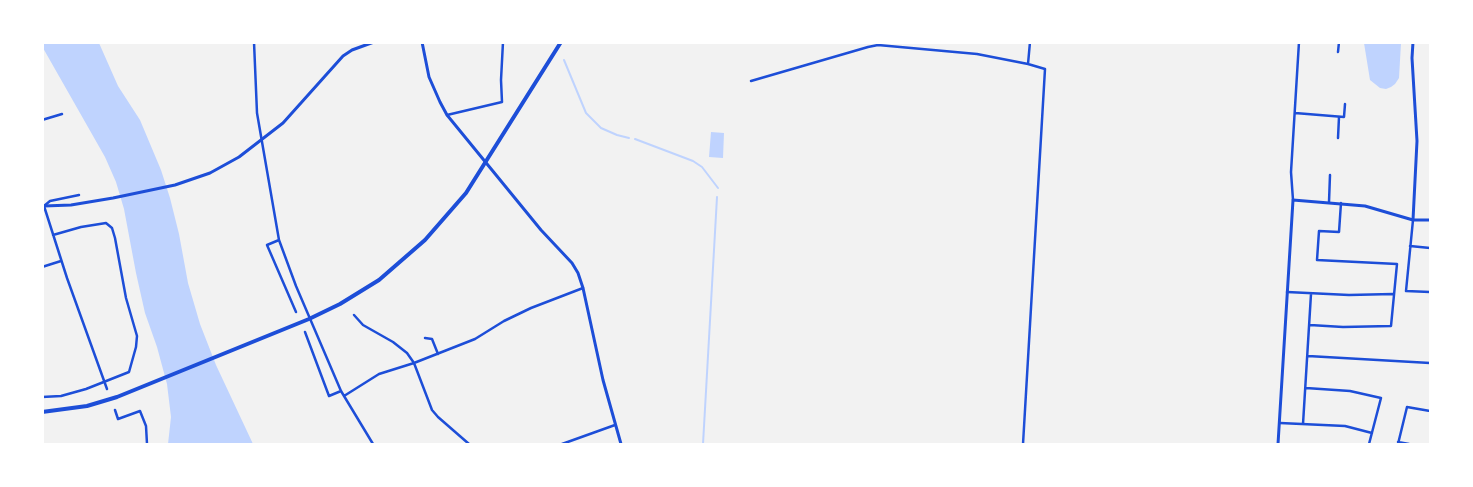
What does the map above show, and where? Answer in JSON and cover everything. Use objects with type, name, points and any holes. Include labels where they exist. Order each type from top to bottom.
[{"type":"main road","points":[[42,412],[73,409],[100,403],[156,382],[309,319],[340,304],[371,285],[425,240],[466,193],[561,42]]},
{"type":"street","points":[[254,42],[257,113],[279,240],[309,319],[341,391],[373,444]]},
{"type":"street","points":[[43,206],[71,205],[113,198],[175,185],[210,173],[263,139],[283,122],[343,56],[352,50],[374,42]]},
{"type":"street","points":[[422,42],[429,77],[447,114],[541,230],[572,263],[583,288],[603,380],[621,444]]},
{"type":"street","points":[[447,114],[502,102],[503,42]]},
{"type":"street","points":[[1028,64],[1030,42]]},
{"type":"street","points":[[1278,444],[1293,200],[1291,172],[1299,42]]},
{"type":"street","points":[[1338,52],[1339,42]]},
{"type":"street","points":[[1413,42],[1412,58],[1417,141],[1413,220],[1406,291],[1430,292]]},
{"type":"street","points":[[751,81],[868,47],[878,46],[977,54],[1045,69],[1023,444]]},
{"type":"street","points":[[1295,113],[1344,117],[1345,104]]},
{"type":"street","points":[[42,120],[62,114]]},
{"type":"street","points":[[1338,138],[1339,116]]},
{"type":"street","points":[[1329,202],[1330,175]]},
{"type":"street","points":[[43,206],[50,200],[79,195]]},
{"type":"street","points":[[1293,200],[1365,206],[1413,220],[1430,220]]},
{"type":"street","points":[[1310,325],[1343,327],[1391,326],[1397,264],[1317,260],[1319,231],[1339,232],[1341,203]]},
{"type":"street","points":[[43,206],[107,389]]},
{"type":"street","points":[[42,397],[62,396],[86,389],[129,372],[137,336],[126,298],[112,228],[106,223],[81,227],[53,235]]},
{"type":"street","points":[[279,240],[267,245],[296,312]]},
{"type":"street","points":[[1410,246],[1430,248]]},
{"type":"street","points":[[42,267],[61,261]]},
{"type":"street","points":[[344,396],[379,374],[414,363],[475,339],[504,321],[531,308],[583,288]]},
{"type":"street","points":[[1287,292],[1349,295],[1393,294]]},
{"type":"street","points":[[1303,424],[1311,294]]},
{"type":"street","points":[[354,315],[363,325],[399,346],[407,353],[414,363],[432,410],[468,444]]},
{"type":"street","points":[[304,332],[329,396],[341,391]]},
{"type":"street","points":[[425,338],[432,339],[438,354]]},
{"type":"street","points":[[1308,356],[1430,362]]},
{"type":"street","points":[[1306,388],[1350,391],[1381,398],[1369,444]]},
{"type":"street","points":[[1409,444],[1398,443],[1407,407],[1430,411]]},
{"type":"street","points":[[115,410],[118,419],[140,411],[146,426],[147,444]]},
{"type":"street","points":[[1280,423],[1345,426],[1372,433]]},
{"type":"street","points":[[562,444],[616,425]]},
{"type":"water","points":[[42,43],[99,43],[118,86],[140,120],[161,170],[170,198],[188,283],[200,324],[216,365],[253,444],[168,444],[171,417],[167,384],[145,313],[124,209],[116,182],[105,157],[43,48]]},
{"type":"water","points":[[1364,43],[1401,43],[1399,78],[1391,87],[1386,89],[1380,88],[1370,80]]},
{"type":"water","points":[[711,132],[724,133],[723,158],[709,157]]},
{"type":"waterway","points":[[564,60],[586,113],[601,128],[629,138]]},
{"type":"waterway","points":[[635,139],[693,161],[702,167],[718,188]]},
{"type":"waterway","points":[[703,444],[717,197]]}]
